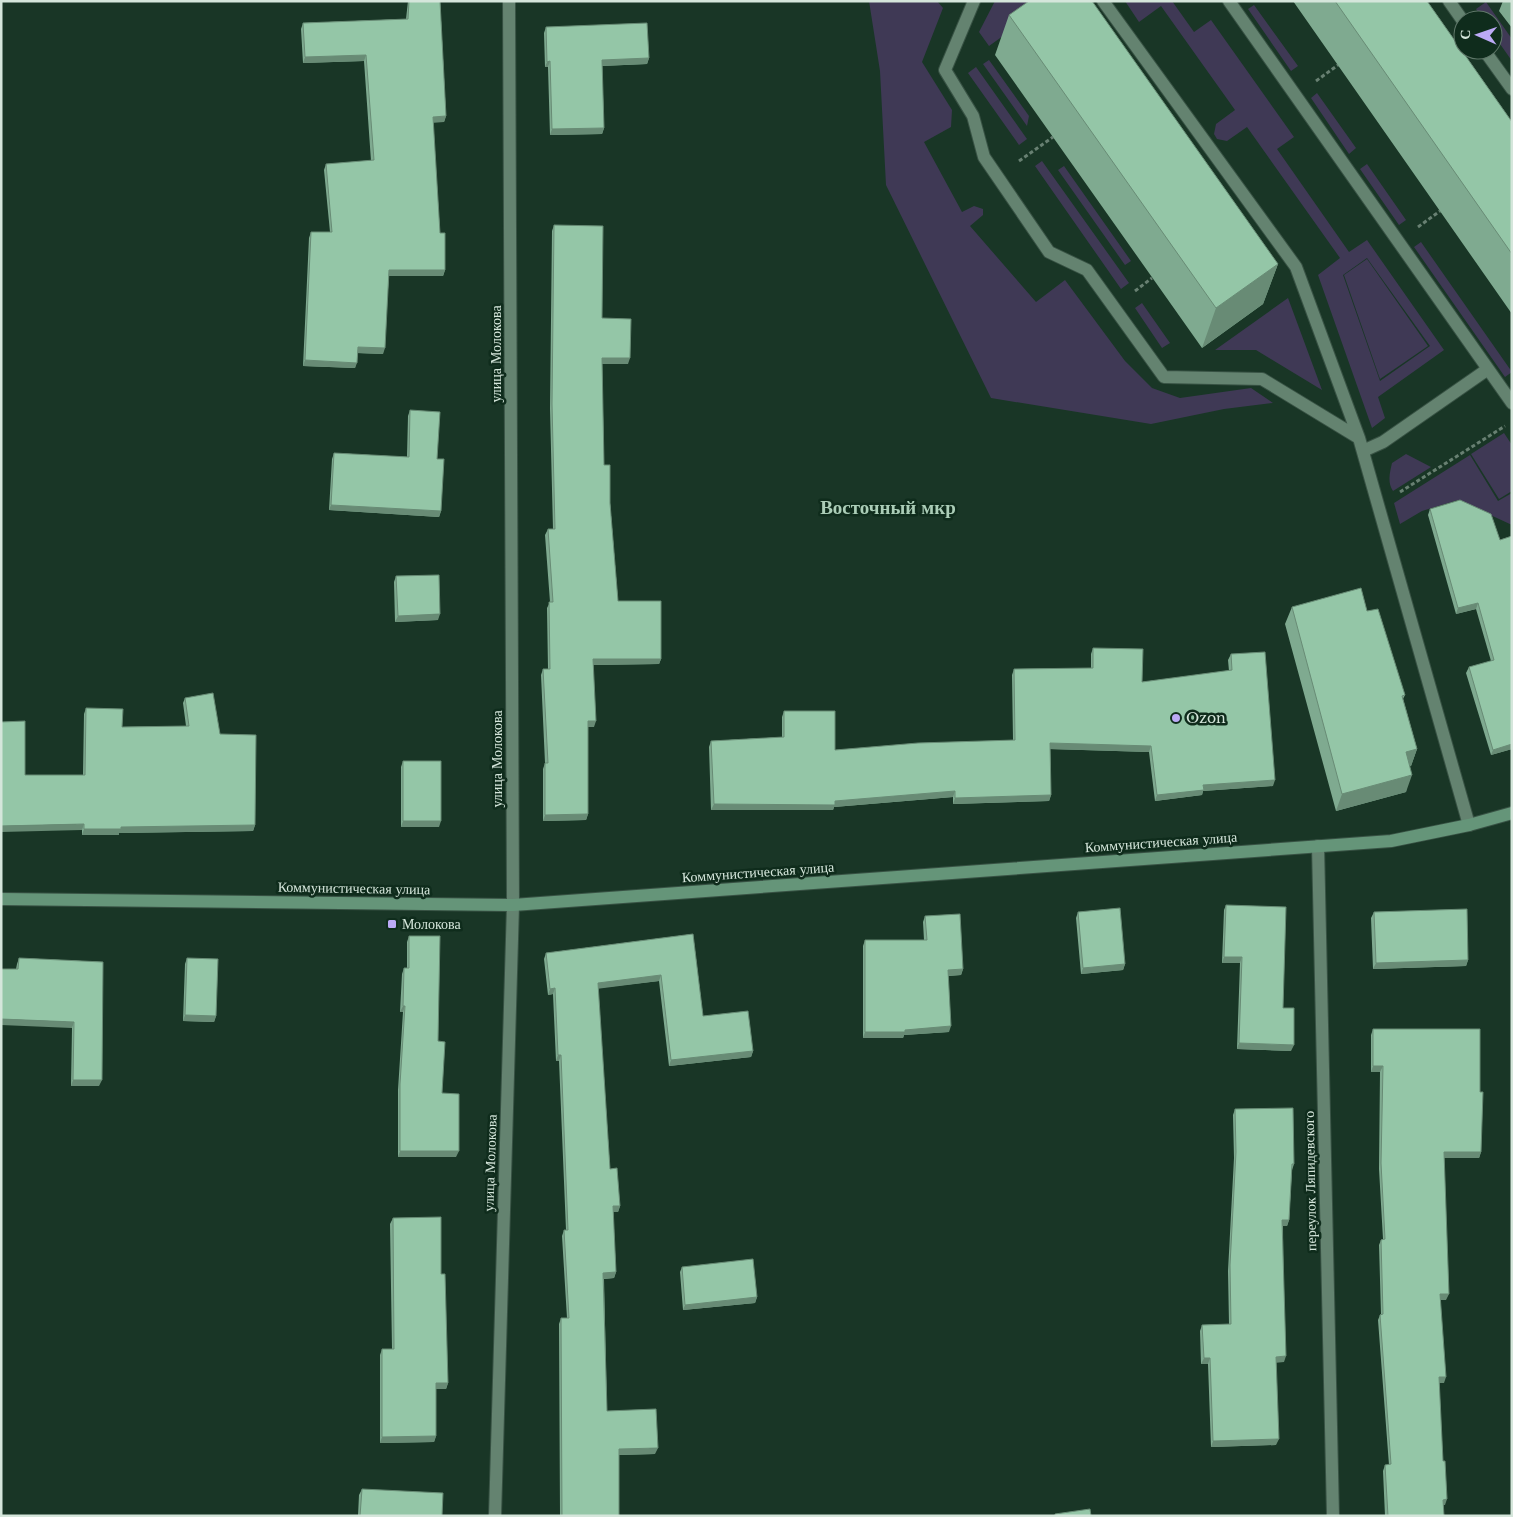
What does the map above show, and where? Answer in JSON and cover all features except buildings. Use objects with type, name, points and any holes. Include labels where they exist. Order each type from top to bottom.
[{"type":"street","name":"улица Молокова","points":[[495,1516],[513,905],[509,1]]},
{"type":"street","points":[[974,1],[945,70],[973,116],[984,157],[1050,252],[1087,270],[1164,377],[1262,379],[1358,438]]},
{"type":"street","points":[[1104,1],[1296,267],[1363,451],[1469,825]]},
{"type":"street","points":[[1229,1],[1512,403]]},
{"type":"street","points":[[1491,60],[1512,89]]},
{"type":"street","points":[[1363,451],[1382,442],[1488,369]]},
{"type":"street","name":"Коммунистическая улица","points":[[1,899],[513,905],[1391,841],[1469,825],[1512,813]]},
{"type":"street","name":"переулок Ляпидевского","points":[[1318,846],[1332,1516]]},
{"type":"path","points":[[997,176],[1053,137]]},
{"type":"path","points":[[1378,506],[1512,422]]},
{"type":"shaded area","points":[[869,1],[937,1],[943,8],[922,62],[952,110],[951,127],[924,142],[962,212],[974,206],[983,209],[983,215],[970,226],[1036,302],[1065,280],[1125,361],[1152,388],[1180,398],[1251,388],[1273,403],[1224,409],[1151,424],[991,398],[886,185],[880,71]]},
{"type":"shaded area","points":[[995,1],[1052,1],[989,46],[979,32]]},
{"type":"shaded area","points":[[1125,1],[1172,1],[1194,32],[1211,20],[1294,137],[1277,149],[1349,252],[1367,240],[1444,350],[1378,397],[1385,418],[1372,428],[1318,275],[1340,258],[1247,127],[1227,141],[1217,139],[1214,134],[1216,124],[1235,110],[1161,6],[1139,22]],"holes":[[[1367,258],[1430,346],[1380,381],[1343,275]]]},
{"type":"shaded area","points":[[1486,2],[1492,10],[1477,10]]},
{"type":"shaded area","points":[[1254,5],[1298,66],[1291,71],[1248,9]]},
{"type":"shaded area","points":[[1503,26],[1512,39],[1512,61],[1503,48]]},
{"type":"shaded area","points":[[989,60],[1029,116],[1027,126],[983,64]]},
{"type":"shaded area","points":[[976,67],[1027,139],[1019,145],[968,73]]},
{"type":"shaded area","points":[[1317,93],[1356,148],[1349,154],[1311,98]]},
{"type":"shaded area","points":[[1042,161],[1129,283],[1121,289],[1035,166]]},
{"type":"shaded area","points":[[1367,164],[1406,220],[1399,225],[1360,169]]},
{"type":"shaded area","points":[[1064,166],[1131,261],[1125,265],[1058,170]]},
{"type":"shaded area","points":[[1421,242],[1512,372],[1505,377],[1414,247]]},
{"type":"shaded area","points":[[1367,259],[1428,346],[1380,379],[1344,275]]},
{"type":"shaded area","points":[[1288,298],[1322,390],[1256,350],[1215,350]]},
{"type":"shaded area","points":[[1142,303],[1170,343],[1162,348],[1135,308]]},
{"type":"shaded area","points":[[1504,433],[1512,445],[1512,491],[1499,499],[1471,454]]},
{"type":"shaded area","points":[[1406,454],[1431,467],[1393,491],[1390,481],[1392,463]]},
{"type":"shaded area","points":[[1470,455],[1498,501],[1512,493],[1512,525],[1458,500],[1422,511],[1400,524],[1394,503]]},
{"type":"place","name":"Ozon","points":[[1176,718]]},
{"type":"place","name":"Молокова","points":[[392,924]]},
{"type":"district","name":"Восточный мкр","points":[[888,507]]}]
